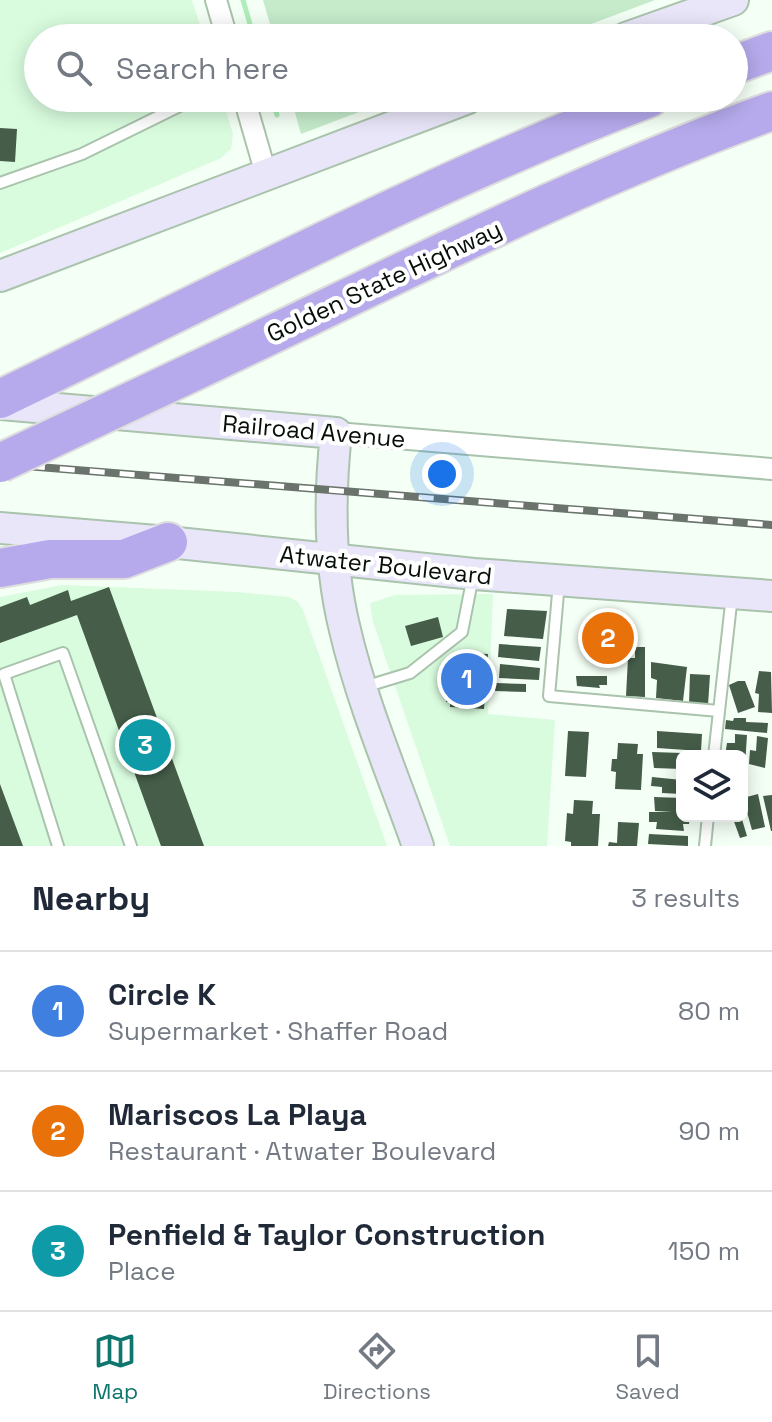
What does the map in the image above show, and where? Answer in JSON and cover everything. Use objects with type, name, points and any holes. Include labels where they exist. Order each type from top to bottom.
[{"type":"highway","points":[[748,60],[772,51]]},
{"type":"highway","name":"Golden State Highway","points":[[0,463],[590,183],[692,140],[772,111]]},
{"type":"highway","points":[[0,402],[368,220],[613,112]]},
{"type":"highway","points":[[0,568],[50,559],[124,559],[168,542]]},
{"type":"street","points":[[216,0],[223,24]]},
{"type":"street","points":[[665,24],[733,0]]},
{"type":"street","points":[[248,112],[266,174]]},
{"type":"street","points":[[0,276],[431,112]]},
{"type":"street","name":"Railroad Avenue","points":[[0,402],[772,469]]},
{"type":"street","points":[[276,428],[319,457],[330,490]]},
{"type":"street","points":[[336,433],[330,490],[334,560],[344,628],[418,846]]},
{"type":"street","name":"Atwater Boulevard","points":[[0,528],[474,574],[772,596]]},
{"type":"lane","points":[[0,183],[82,154],[168,112]]},
{"type":"lane","points":[[362,688],[410,673],[462,632],[474,574]]},
{"type":"lane","points":[[559,580],[549,696],[719,711]]},
{"type":"lane","points":[[715,750],[733,593]]},
{"type":"lane","points":[[58,846],[4,674],[63,653],[131,846]]},
{"type":"lane","points":[[705,846],[707,822]]},
{"type":"shaded area","points":[[0,0],[192,0],[200,24],[24,24],[24,112],[226,112],[233,134],[231,149],[221,158],[0,253]]},
{"type":"shaded area","points":[[263,0],[655,0],[591,24],[270,24]]},
{"type":"shaded area","points":[[295,112],[359,112],[301,134]]},
{"type":"shaded area","points":[[62,585],[237,592],[289,597],[298,602],[387,846],[0,846],[0,597]]},
{"type":"shaded area","points":[[493,594],[488,714],[555,720],[547,846],[450,846],[373,622],[370,603],[395,595]]},
{"type":"building","points":[[0,128],[17,129],[15,162],[0,161]]},
{"type":"building","points":[[109,587],[204,846],[161,846],[77,615],[0,643],[0,607],[27,597],[30,605],[68,590],[71,601]]},
{"type":"building","points":[[507,609],[547,611],[543,639],[504,636]]},
{"type":"building","points":[[438,617],[443,637],[411,646],[405,626]]},
{"type":"building","points":[[585,626],[632,631],[630,651],[585,646]]},
{"type":"building","points":[[499,644],[541,647],[539,661],[498,657]]},
{"type":"building","points":[[635,647],[645,647],[645,697],[626,696],[628,658],[635,658]]},
{"type":"building","points":[[455,652],[488,654],[484,709],[450,707],[450,702],[446,702],[450,656],[454,656]]},
{"type":"building","points":[[651,662],[687,667],[683,701],[656,698],[657,680],[651,678]]},
{"type":"building","points":[[500,664],[540,668],[539,680],[499,678]]},
{"type":"building","points":[[759,671],[771,672],[772,713],[758,712],[759,694],[755,693]]},
{"type":"building","points":[[690,674],[710,675],[708,705],[689,704]]},
{"type":"building","points":[[576,676],[607,676],[607,685],[599,685],[600,688],[577,686]]},
{"type":"building","points":[[745,681],[755,707],[738,713],[729,685]]},
{"type":"building","points":[[496,683],[526,684],[526,692],[495,691]]},
{"type":"building","points":[[734,718],[768,723],[767,733],[725,729],[726,720],[733,721]]},
{"type":"building","points":[[568,731],[589,732],[586,777],[565,776]]},
{"type":"building","points":[[657,731],[702,734],[701,750],[657,748]]},
{"type":"building","points":[[735,734],[747,735],[746,750],[726,750],[727,743],[735,743]]},
{"type":"building","points":[[757,736],[768,738],[765,768],[749,764],[750,750],[756,751]]},
{"type":"building","points":[[618,743],[638,744],[637,754],[643,754],[641,790],[615,789],[616,772],[611,771],[612,759],[617,759]]},
{"type":"building","points":[[652,752],[676,753],[676,769],[654,768]]},
{"type":"building","points":[[652,777],[676,779],[676,794],[662,793],[662,787],[651,786]]},
{"type":"building","points":[[0,784],[23,846],[0,846]]},
{"type":"building","points":[[758,794],[765,827],[752,830],[748,797]]},
{"type":"building","points":[[772,795],[772,831],[771,831],[763,796]]},
{"type":"building","points":[[654,797],[676,798],[676,822],[689,824],[683,824],[684,831],[656,829],[657,822],[649,822],[649,812],[672,812],[655,811]]},
{"type":"building","points":[[574,800],[593,801],[592,814],[600,814],[598,846],[571,846],[571,842],[565,841],[567,813],[573,814]]},
{"type":"building","points":[[618,822],[639,823],[637,846],[608,846],[609,842],[617,843]]},
{"type":"building","points":[[734,822],[743,822],[747,836],[740,838]]},
{"type":"building","points":[[649,834],[688,836],[688,846],[648,844]]},
{"type":"waterway","points":[[243,0],[250,24]]},
{"type":"railway","points":[[0,464],[772,525]]},
{"type":"place","name":"Mariscos La Playa","points":[[608,638]]},
{"type":"place","name":"Circle K","points":[[467,679]]},
{"type":"place","name":"Penfield & Taylor Construction","points":[[145,745]]}]
